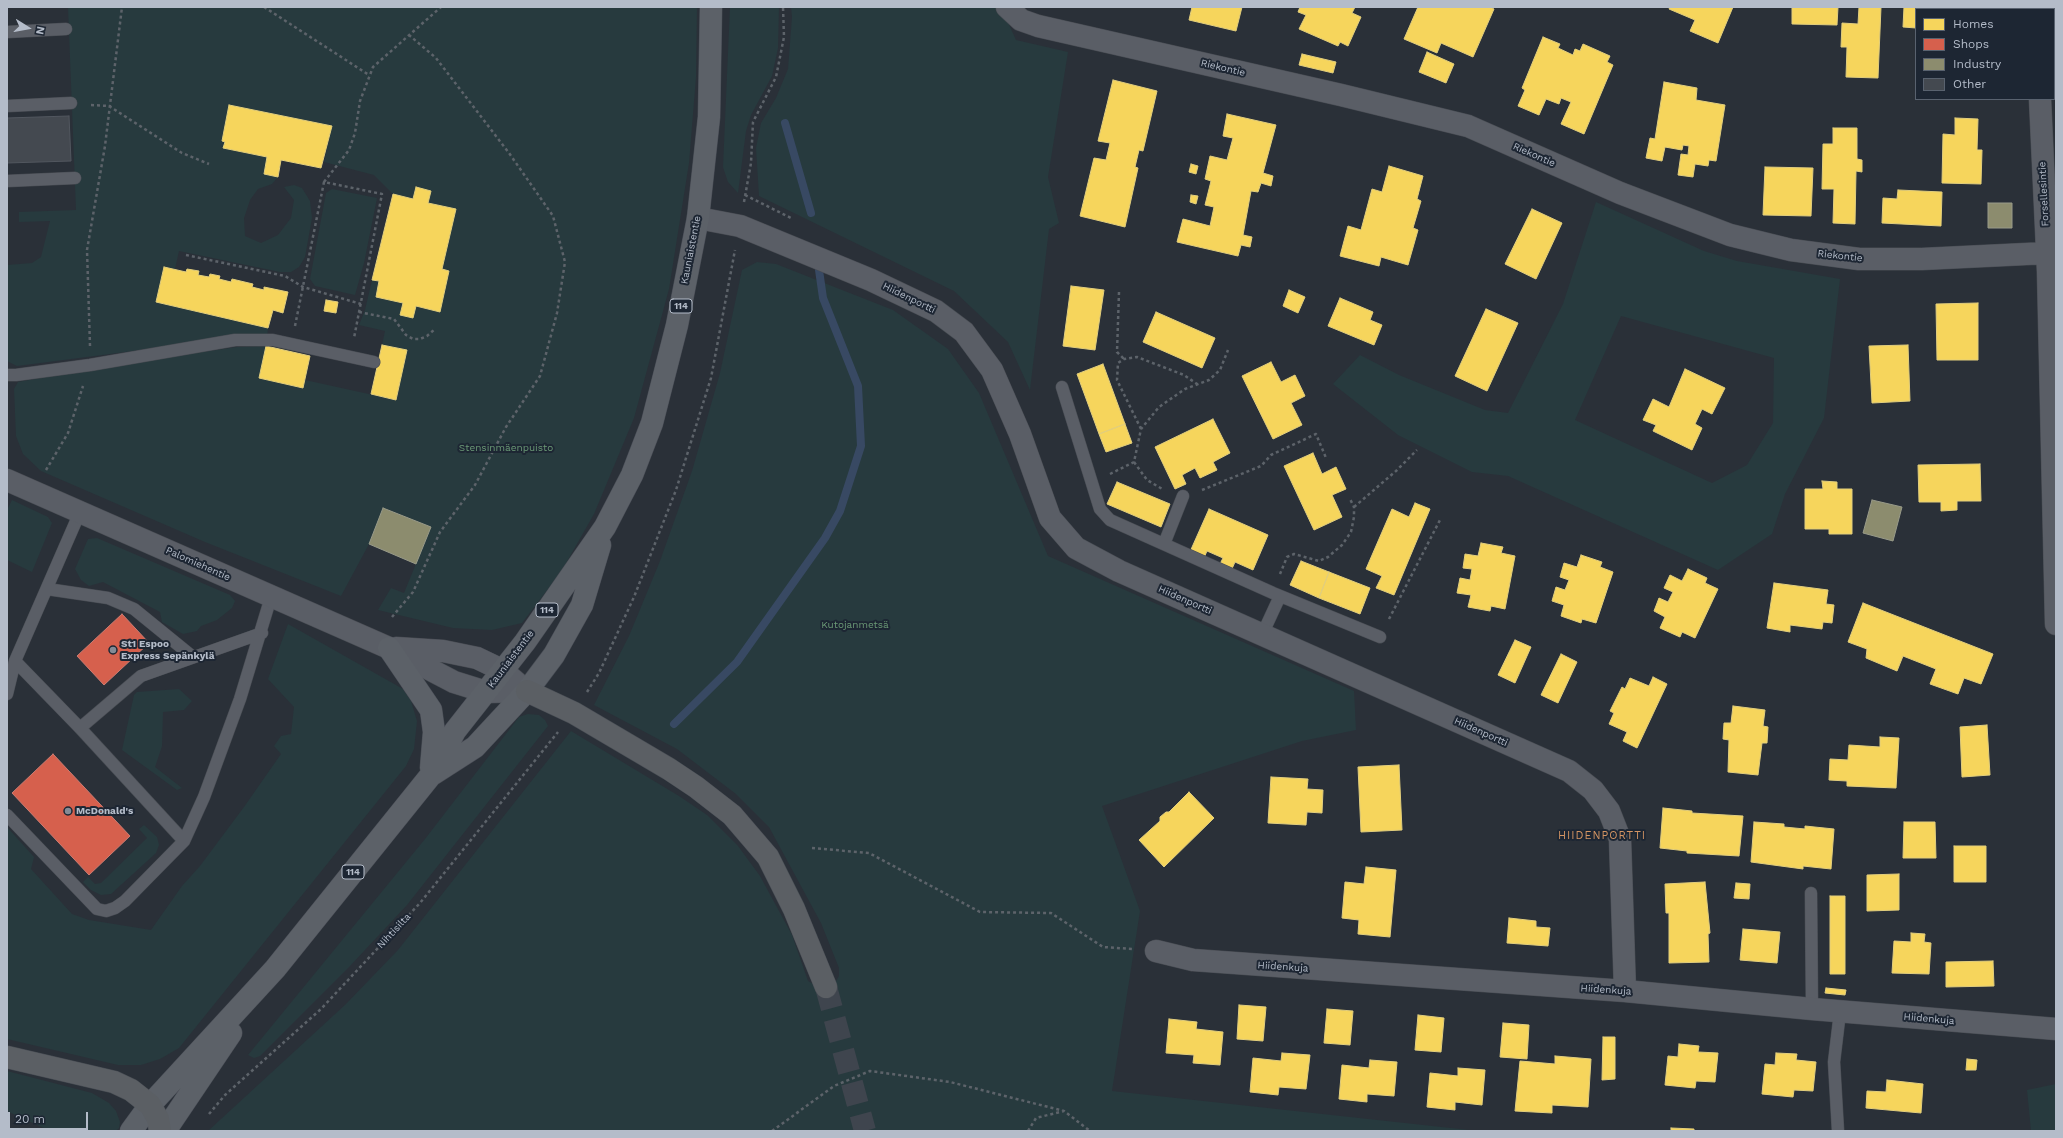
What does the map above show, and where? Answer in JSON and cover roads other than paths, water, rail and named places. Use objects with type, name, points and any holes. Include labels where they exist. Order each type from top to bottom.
[{"type":"highway","points":[[527,691],[574,713],[669,769],[696,787],[732,815],[768,857],[794,909],[826,987]]},
{"type":"highway","points":[[7,1057],[114,1082],[131,1090],[150,1105],[158,1119],[160,1131]]},
{"type":"main road","name":"Kauniaistentie","points":[[486,692],[525,642],[605,527],[632,475],[652,423],[677,325],[698,218],[709,117],[711,7]]},
{"type":"main road","name":"Kauniaistentie","points":[[527,691],[554,654],[582,605],[605,527]]},
{"type":"main road","points":[[389,648],[431,710],[434,732],[431,775]]},
{"type":"main road","name":"114","points":[[431,775],[475,747],[527,691]]},
{"type":"main road","name":"114","points":[[131,1131],[150,1105],[274,970],[431,775],[455,731],[486,692]]},
{"type":"main road","name":"114","points":[[165,1131],[274,970]]},
{"type":"street","name":"Riekontie","points":[[1014,14],[1038,26],[1468,126],[1620,193],[1730,235],[1791,250],[1859,259],[1922,259],[2047,253]]},
{"type":"street","name":"Forsellesintie","points":[[2040,100],[2047,253],[2056,624]]},
{"type":"street","name":"Hiidenportti","points":[[698,218],[740,226],[871,280],[936,311],[964,332],[992,370],[1020,434],[1050,518],[1076,548],[1119,571],[1569,771],[1593,790],[1609,811],[1620,840],[1625,991]]},
{"type":"street","name":"Palomiehentie","points":[[7,480],[389,648],[454,682],[486,692],[527,691]]},
{"type":"street","name":"Palomiehentie","points":[[389,648],[443,651],[477,658],[502,670],[527,691]]},
{"type":"street","name":"Hiidenkuja","points":[[1156,951],[1193,960],[1625,991],[1840,1012],[2056,1029]]},
{"type":"lane","points":[[7,32],[66,29]]},
{"type":"lane","points":[[7,106],[70,103]]},
{"type":"lane","points":[[7,181],[75,178]]},
{"type":"lane","points":[[7,375],[90,365],[235,340],[273,340],[374,362]]},
{"type":"lane","points":[[1062,387],[1100,509],[1110,520],[1276,594],[1380,637]]},
{"type":"lane","points":[[1164,544],[1183,496]]},
{"type":"lane","points":[[7,694],[11,665],[80,512]]},
{"type":"lane","points":[[46,589],[108,598],[134,609],[193,657]]},
{"type":"lane","points":[[1262,635],[1276,594]]},
{"type":"lane","points":[[7,815],[97,909],[106,911],[115,908],[124,901],[184,841],[204,797],[262,633],[271,597]]},
{"type":"lane","points":[[80,728],[142,676],[262,633]]},
{"type":"lane","points":[[11,665],[80,728],[184,841]]},
{"type":"lane","points":[[1811,893],[1812,1009]]},
{"type":"lane","points":[[1838,1131],[1834,1062],[1840,1012]]},
{"type":"waterway","points":[[785,123],[811,213]]},
{"type":"waterway","points":[[674,724],[737,662],[825,538],[840,511],[861,446],[858,386],[823,298],[819,270]]},
{"type":"tunnel","points":[[826,987],[865,1131]]},
{"type":"place","name":"St1 Espoo Express Sepänkylä","points":[[113,650]]},
{"type":"place","name":"McDonald's","points":[[68,811]]},
{"type":"district","name":"HIIDENPORTTI","points":[[1602,836]]},
{"type":"park label","name":"Stensinmäenpuisto","points":[[506,448]]},
{"type":"park label","name":"Kutojanmetsä","points":[[855,625]]}]
